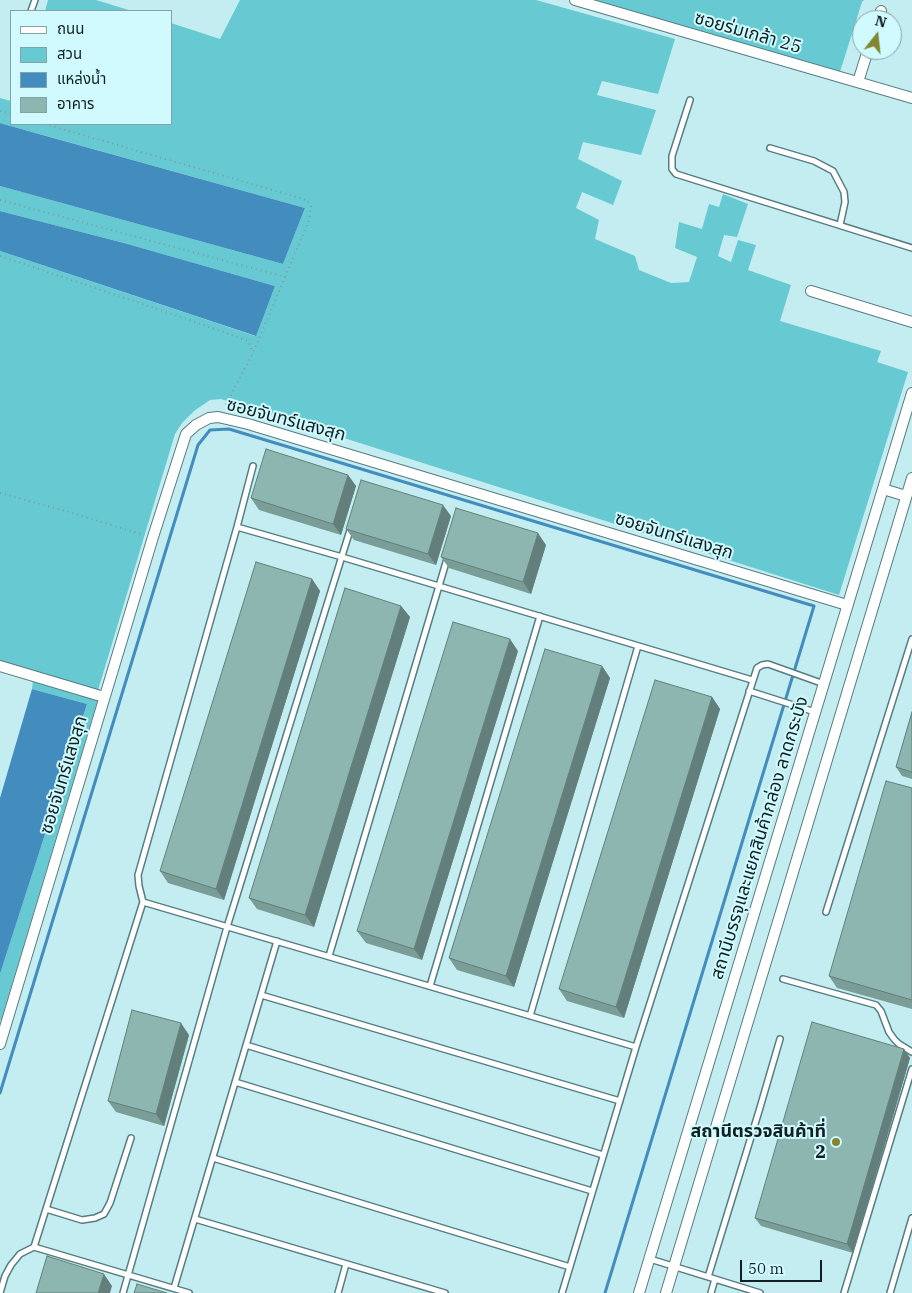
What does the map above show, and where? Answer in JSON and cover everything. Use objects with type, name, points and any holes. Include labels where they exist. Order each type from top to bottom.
[{"type":"street","name":"ซอยร่มเกล้า 25","points":[[575,0],[858,82],[911,94]]},
{"type":"street","points":[[858,82],[865,60]]},
{"type":"street","points":[[811,291],[912,322]]},
{"type":"street","name":"สถานีบรรจุและแยกสินค้ากล่อง ลาดกระบัง","points":[[639,1293],[912,393]]},
{"type":"street","name":"ซอยจันทร์แสงสุก","points":[[0,1044],[153,538],[186,434],[196,424],[209,418],[218,417],[248,424],[847,605]]},
{"type":"street","points":[[666,1293],[909,497],[912,478]]},
{"type":"street","points":[[883,489],[909,497]]},
{"type":"street","points":[[0,666],[104,697]]},
{"type":"lane","points":[[690,100],[672,156],[672,169],[676,174],[912,248]]},
{"type":"lane","points":[[770,148],[814,161],[834,171],[844,192],[845,202],[840,225]]},
{"type":"lane","points":[[34,1247],[143,902],[138,875],[253,466]]},
{"type":"lane","points":[[123,1293],[227,926],[352,521]]},
{"type":"lane","points":[[237,527],[342,556],[752,680]]},
{"type":"lane","points":[[328,956],[448,558]]},
{"type":"lane","points":[[430,986],[540,616]]},
{"type":"lane","points":[[826,912],[912,639]]},
{"type":"lane","points":[[530,1016],[638,646]]},
{"type":"lane","points":[[562,1293],[636,1047],[756,668],[762,664],[768,664],[824,684]]},
{"type":"lane","points":[[749,691],[815,712]]},
{"type":"lane","points":[[143,902],[636,1047]]},
{"type":"lane","points":[[174,1288],[276,941]]},
{"type":"lane","points":[[783,979],[876,1005],[894,1039],[912,1052]]},
{"type":"lane","points":[[261,995],[620,1101]]},
{"type":"lane","points":[[708,1277],[780,1039]]},
{"type":"lane","points":[[246,1045],[604,1155]]},
{"type":"lane","points":[[844,1293],[912,1069]]},
{"type":"lane","points":[[235,1082],[592,1191]]},
{"type":"lane","points":[[46,1209],[82,1220],[104,1214],[110,1203],[131,1138]]},
{"type":"lane","points":[[213,1158],[570,1267]]},
{"type":"lane","points":[[890,1293],[912,1218]]},
{"type":"lane","points":[[195,1219],[445,1293]]},
{"type":"lane","points":[[0,1292],[11,1265],[20,1254],[34,1247],[190,1293]]},
{"type":"lane","points":[[650,1259],[760,1293]]},
{"type":"lane","points":[[338,1293],[346,1264]]},
{"type":"lane","points":[[711,1293],[715,1279]]},
{"type":"path","points":[[48,125],[307,200],[311,206],[309,221],[253,353],[218,417]]},
{"type":"path","points":[[0,200],[285,277]]},
{"type":"path","points":[[0,256],[248,341],[253,353]]},
{"type":"path","points":[[0,493],[153,538]]},
{"type":"green space","points":[[48,0],[96,0],[129,10],[45,10]]},
{"type":"green space","points":[[240,0],[536,0],[675,39],[658,94],[602,81],[597,95],[656,110],[641,155],[583,142],[578,159],[622,181],[613,205],[582,192],[576,208],[599,220],[595,239],[635,256],[639,270],[671,283],[689,282],[697,257],[675,248],[679,222],[702,229],[709,204],[719,207],[723,194],[748,204],[737,237],[724,235],[718,256],[731,262],[738,240],[756,245],[748,270],[791,285],[780,321],[881,351],[877,362],[908,372],[839,595],[221,399],[210,400],[194,411],[182,423],[175,434],[99,687],[97,702],[0,1020],[0,974],[87,704],[32,689],[33,680],[0,671],[0,251],[255,336],[275,286],[124,243],[0,211],[0,186],[283,264],[305,208],[0,123],[0,98],[10,101],[10,125],[172,125],[172,23],[220,39]]},
{"type":"green space","points":[[589,0],[864,0],[859,10],[852,10],[852,34],[839,75]]},
{"type":"water","points":[[0,123],[305,208],[283,264],[0,186]]},
{"type":"water","points":[[0,211],[124,243],[275,286],[256,336],[0,251]]},
{"type":"water","points":[[32,689],[87,704],[0,974],[0,798]]},
{"type":"building","points":[[266,449],[348,475],[333,524],[251,498]]},
{"type":"building","points":[[361,480],[443,505],[428,554],[346,529]]},
{"type":"building","points":[[456,508],[538,533],[523,582],[441,557]]},
{"type":"building","points":[[256,562],[312,579],[216,889],[160,871]]},
{"type":"building","points":[[345,588],[401,606],[305,915],[249,898]]},
{"type":"building","points":[[453,622],[510,639],[414,949],[357,931]]},
{"type":"building","points":[[545,649],[602,666],[506,976],[449,958]]},
{"type":"building","points":[[655,680],[712,697],[616,1007],[559,989]]},
{"type":"building","points":[[912,712],[912,772],[896,767]]},
{"type":"building","points":[[886,781],[912,788],[912,1000],[829,976]]},
{"type":"building","points":[[132,1010],[181,1023],[156,1114],[108,1101]]},
{"type":"building","name":"สถานีตรวจสินค้าที่ 2","points":[[812,1022],[904,1049],[847,1244],[755,1218]]},
{"type":"building","points":[[47,1256],[104,1274],[98,1293],[36,1293]]},
{"type":"building","points":[[137,1284],[167,1293],[134,1293]]},
{"type":"waterway","points":[[0,1093],[198,445],[210,430],[229,429],[814,606],[605,1293]]},
{"type":"place","name":"สถานีตรวจสินค้าที่ 2","points":[[836,1142]]}]
